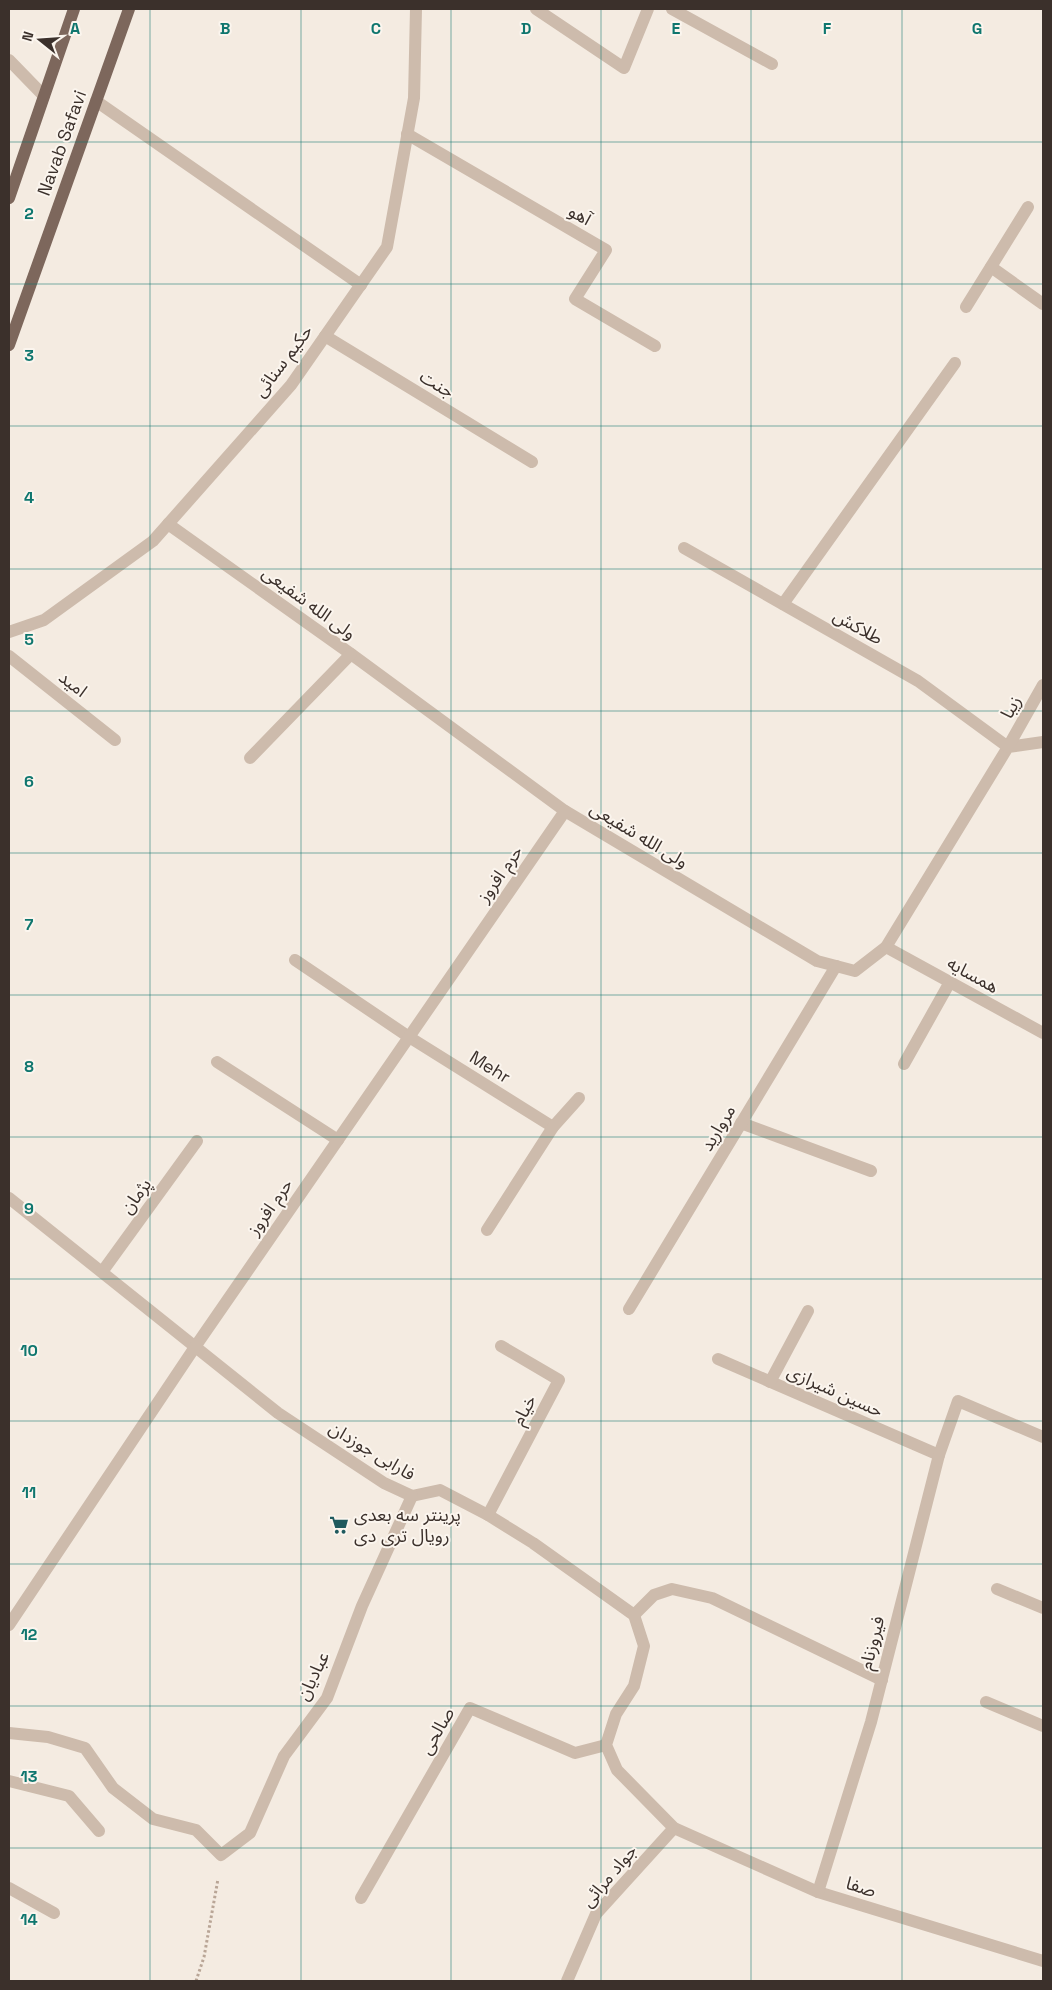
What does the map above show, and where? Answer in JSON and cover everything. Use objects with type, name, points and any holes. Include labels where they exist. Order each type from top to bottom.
[{"type":"main road","name":"Navab Safavi","points":[[9,198],[74,9]]},
{"type":"main road","name":"Navab Safavi","points":[[9,345],[129,9]]},
{"type":"street","name":"حکیم سنائی","points":[[9,632],[44,620],[153,541],[291,384],[387,247],[414,98],[416,9]]},
{"type":"street","points":[[536,9],[624,68],[648,9]]},
{"type":"street","points":[[672,9],[772,64]]},
{"type":"street","points":[[9,60],[44,96]]},
{"type":"street","points":[[96,101],[361,284]]},
{"type":"street","name":"آهو","points":[[407,134],[606,250],[575,299],[655,346]]},
{"type":"street","points":[[966,307],[1028,207]]},
{"type":"street","points":[[991,267],[1043,304]]},
{"type":"street","name":"جنت","points":[[324,336],[532,462]]},
{"type":"street","points":[[783,604],[955,363]]},
{"type":"street","name":"ولی الله شفیعی","points":[[168,524],[351,654],[565,811],[817,961],[855,971],[886,947],[1008,747]]},
{"type":"street","name":"طلاکش","points":[[684,548],[918,681],[1008,747]]},
{"type":"street","points":[[250,758],[351,654]]},
{"type":"street","name":"امید","points":[[9,656],[115,740]]},
{"type":"street","name":"زیبا","points":[[1008,747],[1043,685]]},
{"type":"street","points":[[1008,747],[1043,742]]},
{"type":"street","name":"حرم افروز","points":[[9,1625],[195,1346],[565,811]]},
{"type":"street","name":"همسایه","points":[[886,947],[1043,1033]]},
{"type":"street","name":"Mehr","points":[[294,960],[409,1037],[553,1127]]},
{"type":"street","name":"مروارید","points":[[629,1309],[836,966]]},
{"type":"street","points":[[904,1064],[950,982]]},
{"type":"street","points":[[217,1062],[338,1140]]},
{"type":"street","points":[[487,1230],[553,1127],[579,1098]]},
{"type":"street","points":[[741,1123],[871,1171]]},
{"type":"street","name":"پژمان","points":[[102,1272],[198,1142]]},
{"type":"street","name":"فارابی جوزدان","points":[[9,1198],[278,1414],[384,1483],[412,1496],[440,1490],[488,1515],[533,1544],[634,1615]]},
{"type":"street","points":[[770,1382],[808,1311]]},
{"type":"street","name":"خیام","points":[[488,1515],[559,1380],[501,1346]]},
{"type":"street","name":"حسین شیرازی","points":[[718,1359],[939,1455]]},
{"type":"street","name":"فیروزنام","points":[[818,1892],[871,1722],[939,1455],[958,1401],[1043,1437]]},
{"type":"street","name":"عبادیان","points":[[221,1855],[250,1833],[284,1756],[326,1698],[362,1606],[412,1496]]},
{"type":"street","points":[[674,1828],[618,1770],[606,1745],[616,1714],[634,1686],[644,1646],[634,1615],[654,1595],[672,1589],[712,1598],[882,1680]]},
{"type":"street","points":[[997,1589],[1043,1608]]},
{"type":"street","points":[[986,1702],[1043,1726]]},
{"type":"street","name":"صالحی","points":[[360,1898],[470,1708],[575,1753],[606,1745]]},
{"type":"street","points":[[9,1733],[48,1736],[85,1748],[113,1788],[120,1794],[153,1819],[196,1830],[221,1855]]},
{"type":"street","points":[[9,1781],[69,1796],[98,1831]]},
{"type":"street","name":"صفا","points":[[674,1828],[818,1892],[1043,1961]]},
{"type":"street","name":"جواد مرائی","points":[[567,1981],[596,1914],[674,1828]]},
{"type":"street","points":[[9,1888],[54,1913]]},
{"type":"path","points":[[196,1981],[204,1957],[217,1895],[221,1855]]},
{"type":"place","name":"پرینتر سه بعدی رویال تری دی","points":[[339,1525]]}]
